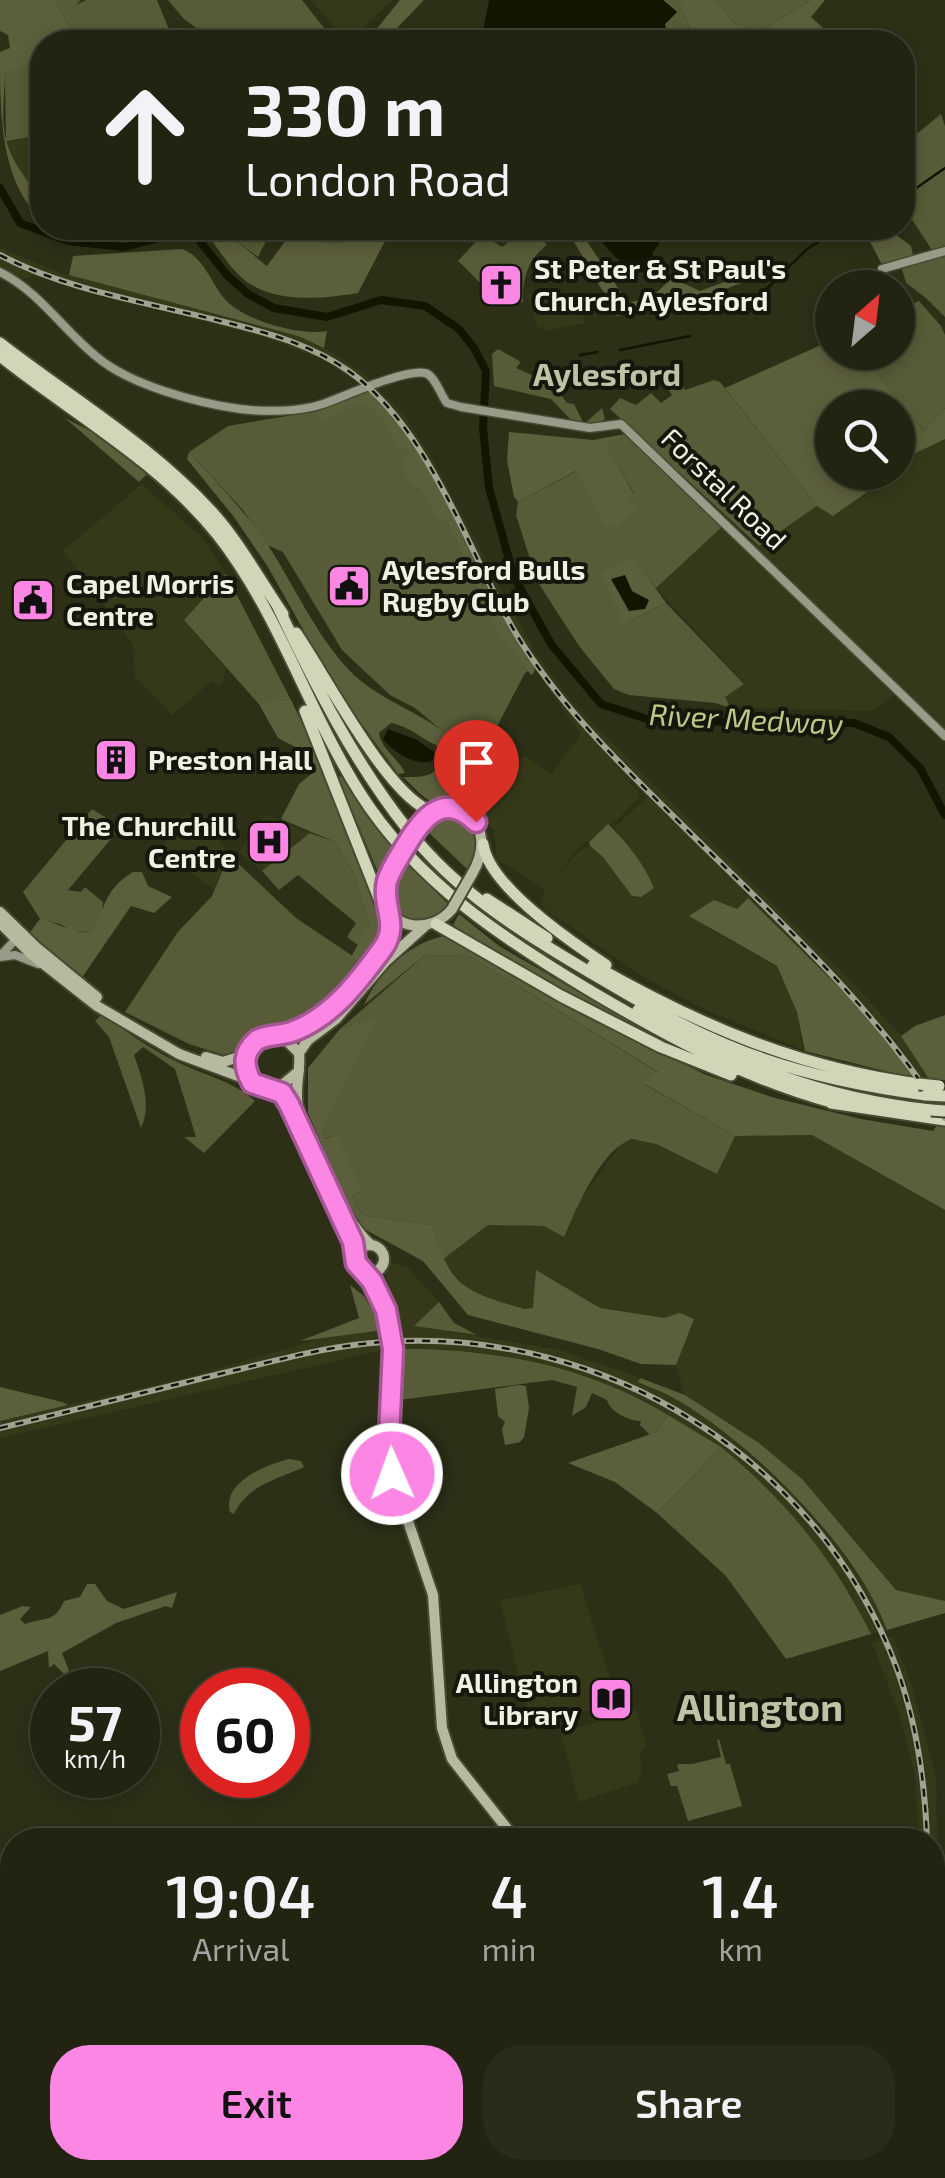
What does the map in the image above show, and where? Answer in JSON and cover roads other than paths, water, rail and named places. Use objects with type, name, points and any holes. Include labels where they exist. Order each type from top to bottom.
[{"type":"highway","points":[[0,343],[213,513],[238,544],[374,753],[415,802],[434,812]]},
{"type":"highway","points":[[0,356],[152,462]]},
{"type":"highway","points":[[170,478],[216,534],[262,605],[320,724],[382,827],[412,860],[478,917],[533,956],[705,1056],[834,1104]]},
{"type":"highway","points":[[262,605],[386,916],[386,930],[367,967]]},
{"type":"highway","points":[[278,607],[351,749],[408,830],[482,905],[649,1006],[725,1045],[812,1074],[943,1090]]},
{"type":"highway","points":[[484,844],[488,861],[498,876],[562,934],[692,1017]]},
{"type":"highway","points":[[454,878],[569,951],[692,1017],[757,1046],[809,1063],[922,1090]]},
{"type":"highway","points":[[375,882],[388,906]]},
{"type":"highway","points":[[478,917],[543,958],[746,1065],[844,1097],[940,1115]]},
{"type":"highway","points":[[430,925],[455,932],[520,974],[677,1054],[775,1090],[834,1104],[940,1115]]},
{"type":"main road","points":[[167,1046],[223,1062],[245,1055],[257,1040],[282,1036],[323,1018],[389,937],[387,882],[419,824],[445,809],[466,813],[479,828],[484,844],[452,909],[386,961],[336,1019],[308,1040],[299,1053],[296,1093],[300,1116],[352,1224],[370,1244],[382,1250],[380,1296]]},
{"type":"main road","points":[[388,906],[406,924],[430,925]]},
{"type":"main road","points":[[0,912],[18,939],[116,1015]]},
{"type":"main road","points":[[0,923],[97,1006],[167,1046],[282,1093],[296,1118],[356,1252],[356,1263],[380,1296],[393,1349],[389,1437],[392,1474],[433,1595],[442,1728],[450,1755],[507,1828]]},
{"type":"main road","points":[[282,1036],[299,1053]]},
{"type":"main road","points":[[245,1055],[246,1072],[252,1083]]},
{"type":"main road","points":[[276,1090],[298,1071]]},
{"type":"main road","points":[[356,1252],[370,1244]]},
{"type":"main road","points":[[366,1273],[382,1267]]},
{"type":"street","points":[[882,270],[945,251]]},
{"type":"street","name":"Forstal Road","points":[[0,272],[38,297],[88,350],[113,369],[135,380],[226,406],[246,410],[312,406],[389,380],[428,374],[448,403],[466,408],[590,428],[625,426],[945,736]]},
{"type":"street","points":[[2,957],[18,939]]},
{"type":"street","points":[[2,957],[26,957],[63,980]]},
{"type":"waterway","points":[[915,189],[945,168]]},
{"type":"waterway","name":"River Medway","points":[[0,188],[20,223],[30,227]]},
{"type":"waterway","name":"River Medway","points":[[65,240],[125,247],[152,240]]},
{"type":"waterway","name":"River Medway","points":[[199,240],[248,294],[274,308],[327,317],[381,300],[425,306],[459,329],[486,371],[483,428],[489,488],[514,577],[551,644],[601,704],[653,721],[854,723],[889,737],[920,768],[945,815]]},
{"type":"waterway","points":[[748,307],[807,249],[822,240]]},
{"type":"waterway","points":[[620,350],[690,336]]},
{"type":"waterway","points":[[580,355],[597,352]]},
{"type":"railway","points":[[0,255],[81,287],[290,341],[336,363],[378,397],[425,458],[515,632],[549,682],[608,751],[852,996],[916,1075],[945,1118]]},
{"type":"railway","points":[[0,1428],[305,1354],[384,1342],[466,1343],[546,1357],[623,1384],[694,1421],[759,1469],[815,1527],[862,1594],[897,1669],[910,1711],[922,1775],[926,1828]]},
{"type":"place","name":"St Peter & St Paul's Church, Aylesford","points":[[501,285]]},
{"type":"place","name":"Aylesford Bulls Rugby Club","points":[[349,586]]},
{"type":"place","name":"Capel Morris Centre","points":[[33,600]]},
{"type":"place","name":"Preston Hall","points":[[116,760]]},
{"type":"place","name":"The Churchill Centre","points":[[269,842]]},
{"type":"place","name":"Allington Library","points":[[611,1699]]},
{"type":"district","name":"Aylesford","points":[[607,375]]},
{"type":"district","name":"Allington","points":[[760,1708]]}]
